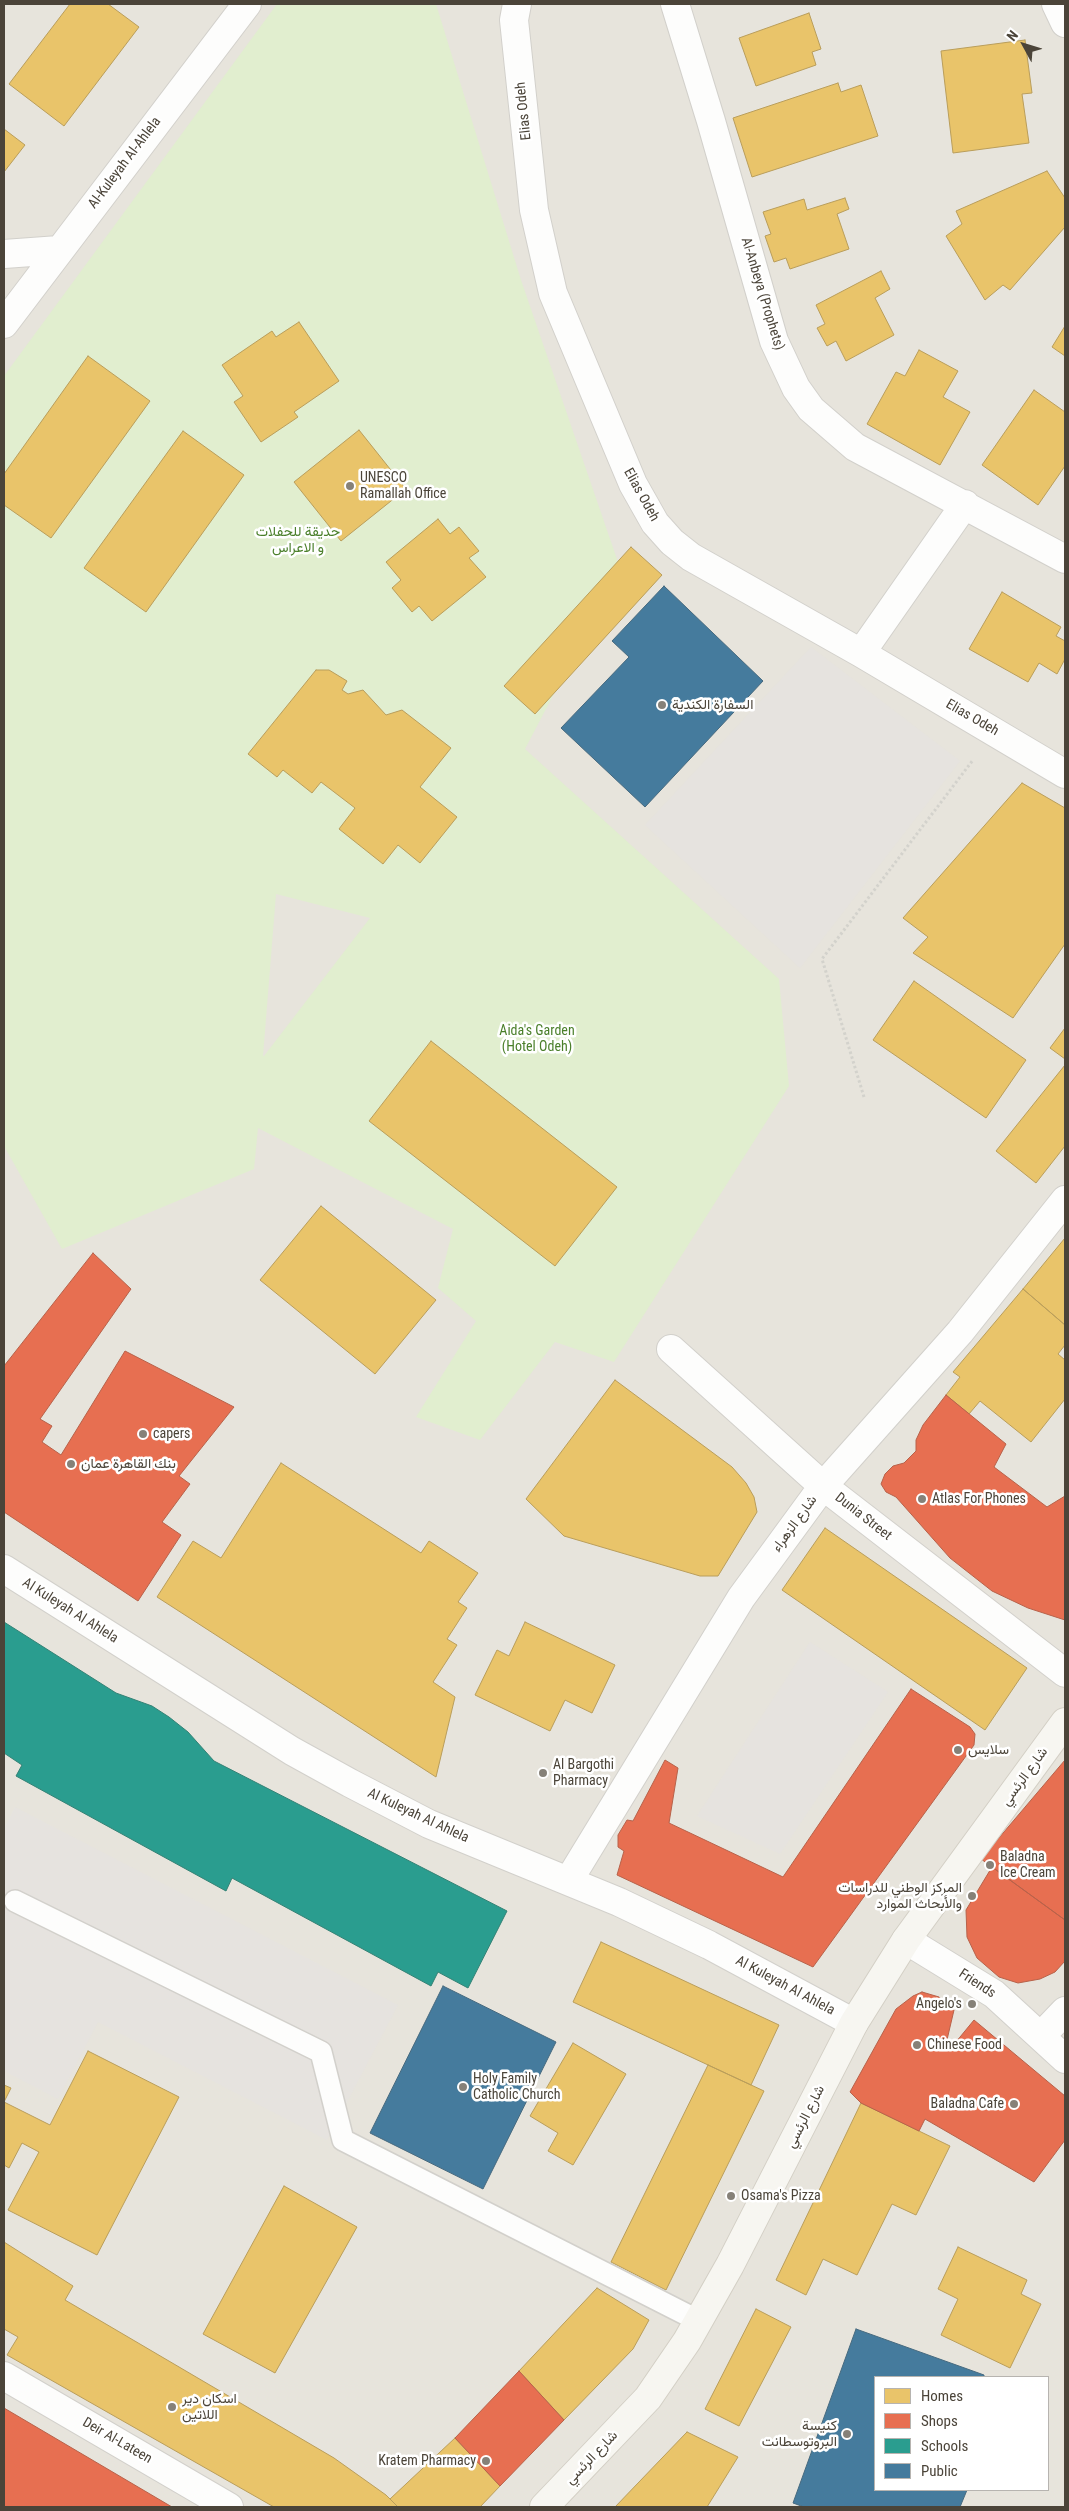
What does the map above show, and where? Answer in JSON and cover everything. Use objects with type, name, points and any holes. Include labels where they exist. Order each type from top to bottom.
[{"type":"main road","name":"شارع الرئسي","points":[[544,2507],[648,2398],[699,2321],[854,2023],[906,1940],[1065,1722]]},
{"type":"street","name":"Al-Kuleyah Al-Ahlela","points":[[4,324],[247,4]]},
{"type":"street","name":"Elias Odeh","points":[[517,4],[514,20],[534,210],[553,292],[633,484],[655,522],[672,542],[690,557],[861,653],[1065,774]]},
{"type":"street","name":"Al-Anbeya (Prophets)","points":[[675,4],[711,121],[774,341],[796,388],[811,409],[855,447],[1065,559]]},
{"type":"street","points":[[1056,4],[1065,23]]},
{"type":"street","points":[[4,254],[59,250]]},
{"type":"street","points":[[861,653],[965,504]]},
{"type":"street","name":"شارع الزهراء","points":[[569,1880],[741,1598],[823,1486],[960,1332],[1065,1200]]},
{"type":"street","name":"Dunia Street","points":[[671,1349],[823,1486],[1065,1673]]},
{"type":"street","name":"Al Kuleyah Al Ahlela","points":[[4,1569],[292,1751],[342,1779],[429,1824],[569,1880],[709,1944],[854,2023]]},
{"type":"street","name":"Friends","points":[[906,1940],[994,1994],[1042,2035],[1065,2059]]},
{"type":"street","points":[[1042,2035],[1065,2012]]},
{"type":"street","name":"Deir Al-Lateen","points":[[4,2376],[229,2507]]},
{"type":"lane","points":[[15,1901],[321,2052],[343,2140],[699,2321]]},
{"type":"path","points":[[864,1097],[822,959],[994,731]]},
{"type":"shaded area","points":[[4,4],[1065,4],[1065,2507],[4,2507]]},
{"type":"shaded area","points":[[811,647],[960,761],[800,968],[645,825]]},
{"type":"shaded area","points":[[810,1642],[888,1692],[780,1854],[697,1816]]},
{"type":"shaded area","points":[[15,1807],[398,2005],[327,2140],[98,2022],[58,2099],[4,2071],[4,1829]]},
{"type":"green space","name":"حديقة للحفلات و الاعراس","points":[[277,4],[436,4],[521,280],[620,568],[525,749],[779,979],[789,1086],[614,1362],[555,1342],[480,1440],[416,1417],[476,1321],[438,1288],[453,1229],[258,1128],[254,1169],[62,1249],[4,1146],[4,376]],"holes":[[[276,894],[370,918],[264,1056],[263,1056]]]},
{"type":"building: Homes","points":[[70,4],[108,4],[139,27],[64,126],[9,84]]},
{"type":"building: Homes","points":[[809,13],[821,49],[812,52],[816,65],[756,86],[739,38]]},
{"type":"building: Homes","points":[[1025,40],[1032,93],[1022,94],[1029,143],[953,153],[941,51]]},
{"type":"building: Homes","points":[[838,83],[841,92],[861,85],[878,136],[752,177],[733,118]]},
{"type":"building: Homes","points":[[4,129],[25,145],[4,172]]},
{"type":"building: Homes","points":[[1047,171],[1065,198],[1065,227],[1010,290],[1003,285],[985,300],[946,236],[962,224],[956,211]]},
{"type":"building: Homes","points":[[845,198],[849,209],[837,214],[849,249],[790,269],[786,258],[774,262],[765,236],[771,234],[763,212],[804,199],[807,210]]},
{"type":"building: Homes","points":[[881,271],[890,289],[875,298],[894,335],[846,361],[836,341],[827,346],[817,328],[825,324],[816,305]]},
{"type":"building: Homes","points":[[299,322],[339,381],[294,412],[298,417],[261,442],[234,402],[243,396],[222,365],[272,331],[276,337]]},
{"type":"building: Homes","points":[[1065,326],[1065,356],[1052,347]]},
{"type":"building: Homes","points":[[919,350],[958,371],[943,397],[970,412],[940,465],[867,424],[896,372],[905,376]]},
{"type":"building: Homes","points":[[88,356],[150,401],[51,538],[4,505],[4,474]]},
{"type":"building: Homes","points":[[1034,390],[1065,412],[1065,466],[1038,505],[982,465]]},
{"type":"building: Homes","name":"UNESCO Ramallah Office","points":[[359,430],[406,489],[341,541],[294,482]]},
{"type":"building: Homes","points":[[183,431],[244,475],[146,612],[84,568]]},
{"type":"building: Homes","points":[[438,519],[450,534],[459,527],[479,551],[469,558],[486,577],[432,621],[419,606],[412,612],[392,588],[401,580],[386,562]]},
{"type":"building: Homes","points":[[631,547],[662,575],[535,714],[504,686]]},
{"type":"building: Homes","points":[[1002,592],[1061,627],[1056,636],[1065,641],[1065,659],[1057,674],[1039,663],[1028,682],[969,649]]},
{"type":"building: Homes","points":[[316,670],[329,670],[347,681],[342,690],[348,694],[363,690],[386,715],[402,710],[451,748],[420,787],[457,817],[420,863],[398,845],[383,864],[339,829],[355,808],[321,782],[312,793],[283,770],[277,777],[248,754]]},
{"type":"building: Homes","points":[[1022,783],[1065,808],[1065,944],[1013,1018],[913,953],[928,937],[903,918]]},
{"type":"building: Homes","points":[[914,981],[1026,1060],[986,1118],[873,1040]]},
{"type":"building: Homes","points":[[1065,1028],[1065,1059],[1050,1048]]},
{"type":"building: Homes","points":[[431,1041],[617,1187],[555,1266],[369,1121]]},
{"type":"building: Homes","points":[[1065,1065],[1065,1146],[1036,1183],[996,1151]]},
{"type":"building: Homes","points":[[321,1206],[436,1300],[375,1374],[260,1280]]},
{"type":"building: Homes","points":[[1065,1238],[1065,1325],[1023,1289]]},
{"type":"building: Homes","points":[[1023,1289],[1065,1325],[1065,1345],[1058,1354],[1065,1360],[1065,1399],[1031,1442],[980,1401],[969,1414],[946,1395],[960,1377],[953,1372]]},
{"type":"building: Homes","points":[[615,1380],[732,1467],[746,1483],[754,1497],[757,1512],[718,1576],[700,1576],[564,1536],[526,1499]]},
{"type":"building: Homes","points":[[281,1463],[421,1553],[429,1541],[478,1573],[458,1602],[467,1608],[447,1639],[457,1645],[433,1682],[455,1697],[436,1777],[157,1597],[193,1541],[221,1558]]},
{"type":"building: Homes","points":[[825,1528],[1027,1668],[985,1730],[782,1590]]},
{"type":"building: Homes","points":[[525,1622],[615,1665],[592,1713],[565,1700],[550,1731],[475,1695],[497,1650],[509,1656]]},
{"type":"building: Homes","points":[[601,1942],[779,2025],[751,2085],[573,2002]]},
{"type":"building: Homes","points":[[573,2043],[626,2074],[573,2165],[548,2151],[558,2133],[530,2116]]},
{"type":"building: Homes","points":[[88,2051],[179,2097],[97,2255],[8,2210],[39,2152],[22,2143],[9,2168],[4,2165],[4,2102],[50,2125]]},
{"type":"building: Homes","points":[[708,2065],[764,2091],[666,2290],[611,2262]]},
{"type":"building: Homes","points":[[4,2085],[11,2088],[4,2102]]},
{"type":"building: Homes","points":[[861,2103],[950,2146],[916,2215],[892,2204],[857,2275],[823,2259],[806,2295],[776,2280]]},
{"type":"building: Homes","points":[[284,2186],[357,2227],[275,2373],[203,2334]]},
{"type":"building: Homes","name":"اسكان دير اللاتين","points":[[4,2242],[73,2286],[65,2300],[334,2458],[386,2495],[398,2507],[274,2507],[7,2355],[18,2337],[4,2329]]},
{"type":"building: Homes","points":[[958,2247],[1027,2280],[1021,2294],[1041,2304],[1010,2368],[941,2335],[958,2299],[938,2289]]},
{"type":"building: Homes","points":[[597,2288],[649,2320],[633,2349],[564,2420],[519,2371]]},
{"type":"building: Homes","points":[[756,2309],[791,2327],[739,2426],[705,2409]]},
{"type":"building: Homes","points":[[687,2432],[738,2457],[707,2507],[615,2507]]},
{"type":"building: Homes","points":[[455,2438],[500,2486],[480,2507],[398,2507],[390,2499]]},
{"type":"building: Shops","name":"capers","points":[[93,1253],[131,1289],[40,1419],[52,1426],[42,1442],[61,1455],[125,1351],[234,1407],[179,1476],[190,1484],[162,1522],[181,1535],[138,1601],[4,1512],[4,1366]]},
{"type":"building: Shops","points":[[946,1395],[1006,1444],[994,1467],[1047,1507],[1065,1496],[1065,1620],[1028,1608],[992,1591],[950,1558],[896,1497],[886,1492],[881,1484],[885,1474],[893,1466],[904,1463],[916,1451],[916,1440],[923,1425]]},
{"type":"building: Shops","points":[[911,1689],[970,1727],[975,1734],[974,1745],[813,1967],[617,1875],[624,1851],[618,1847],[618,1835],[627,1820],[633,1821],[665,1760],[678,1768],[669,1823],[783,1877]]},
{"type":"building: Shops","points":[[1065,1760],[1065,1920],[981,1859]]},
{"type":"building: Shops","points":[[992,1867],[1065,1920],[1065,1961],[1055,1972],[1040,1979],[1018,1983],[999,1977],[977,1958],[967,1937],[966,1910]]},
{"type":"building: Shops","points":[[922,1992],[939,1997],[954,2010],[946,2044],[951,2048],[974,2020],[1065,2096],[1065,2140],[1034,2182],[925,2119],[919,2131],[861,2103],[850,2092],[896,2009],[913,1996]]},
{"type":"building: Shops","points":[[519,2371],[564,2420],[500,2486],[455,2438]]},
{"type":"building: Shops","points":[[4,2408],[172,2507],[4,2507]]},
{"type":"building: Schools","points":[[4,1622],[116,1693],[152,1706],[169,1717],[188,1732],[214,1761],[507,1911],[468,1988],[438,1972],[431,1986],[232,1878],[226,1891],[16,1776],[22,1765],[4,1753]]},
{"type":"building: Public","name":"السفارة الكندية","points":[[664,586],[763,681],[645,807],[561,728],[629,657],[612,641]]},
{"type":"building: Public","name":"Holy Family Catholic Church","points":[[443,1986],[556,2042],[483,2189],[370,2133]]},
{"type":"building: Public","name":"كنيسة البروتوسطانت","points":[[856,2329],[984,2375],[874,2376],[874,2491],[967,2491],[960,2507],[804,2507],[793,2503]]},
{"type":"place","name":"UNESCO Ramallah Office","points":[[350,486]]},
{"type":"place","name":"السفارة الكندية","points":[[662,705]]},
{"type":"place","name":"capers","points":[[143,1434]]},
{"type":"place","name":"بنك القاهرة عمان","points":[[71,1464]]},
{"type":"place","name":"Atlas For Phones","points":[[922,1499]]},
{"type":"place","name":"سلايس","points":[[958,1750]]},
{"type":"place","name":"Al Bargothi Pharmacy","points":[[543,1773]]},
{"type":"place","name":"Baladna Ice Cream","points":[[990,1865]]},
{"type":"place","name":"المركز الوطني للدراسات والأبحاث الموارد","points":[[972,1896]]},
{"type":"place","name":"Angelo's","points":[[972,2004]]},
{"type":"place","name":"Chinese Food","points":[[917,2045]]},
{"type":"place","name":"Holy Family Catholic Church","points":[[463,2087]]},
{"type":"place","name":"Baladna Cafe","points":[[1014,2104]]},
{"type":"place","name":"Osama's Pizza","points":[[731,2196]]},
{"type":"place","name":"اسكان دير اللاتين","points":[[172,2407]]},
{"type":"place","name":"كنيسة البروتوسطانت","points":[[847,2434]]},
{"type":"place","name":"Kratem Pharmacy","points":[[486,2461]]},
{"type":"park label","name":"Aida's Garden (Hotel Odeh)","points":[[537,1040]]}]
